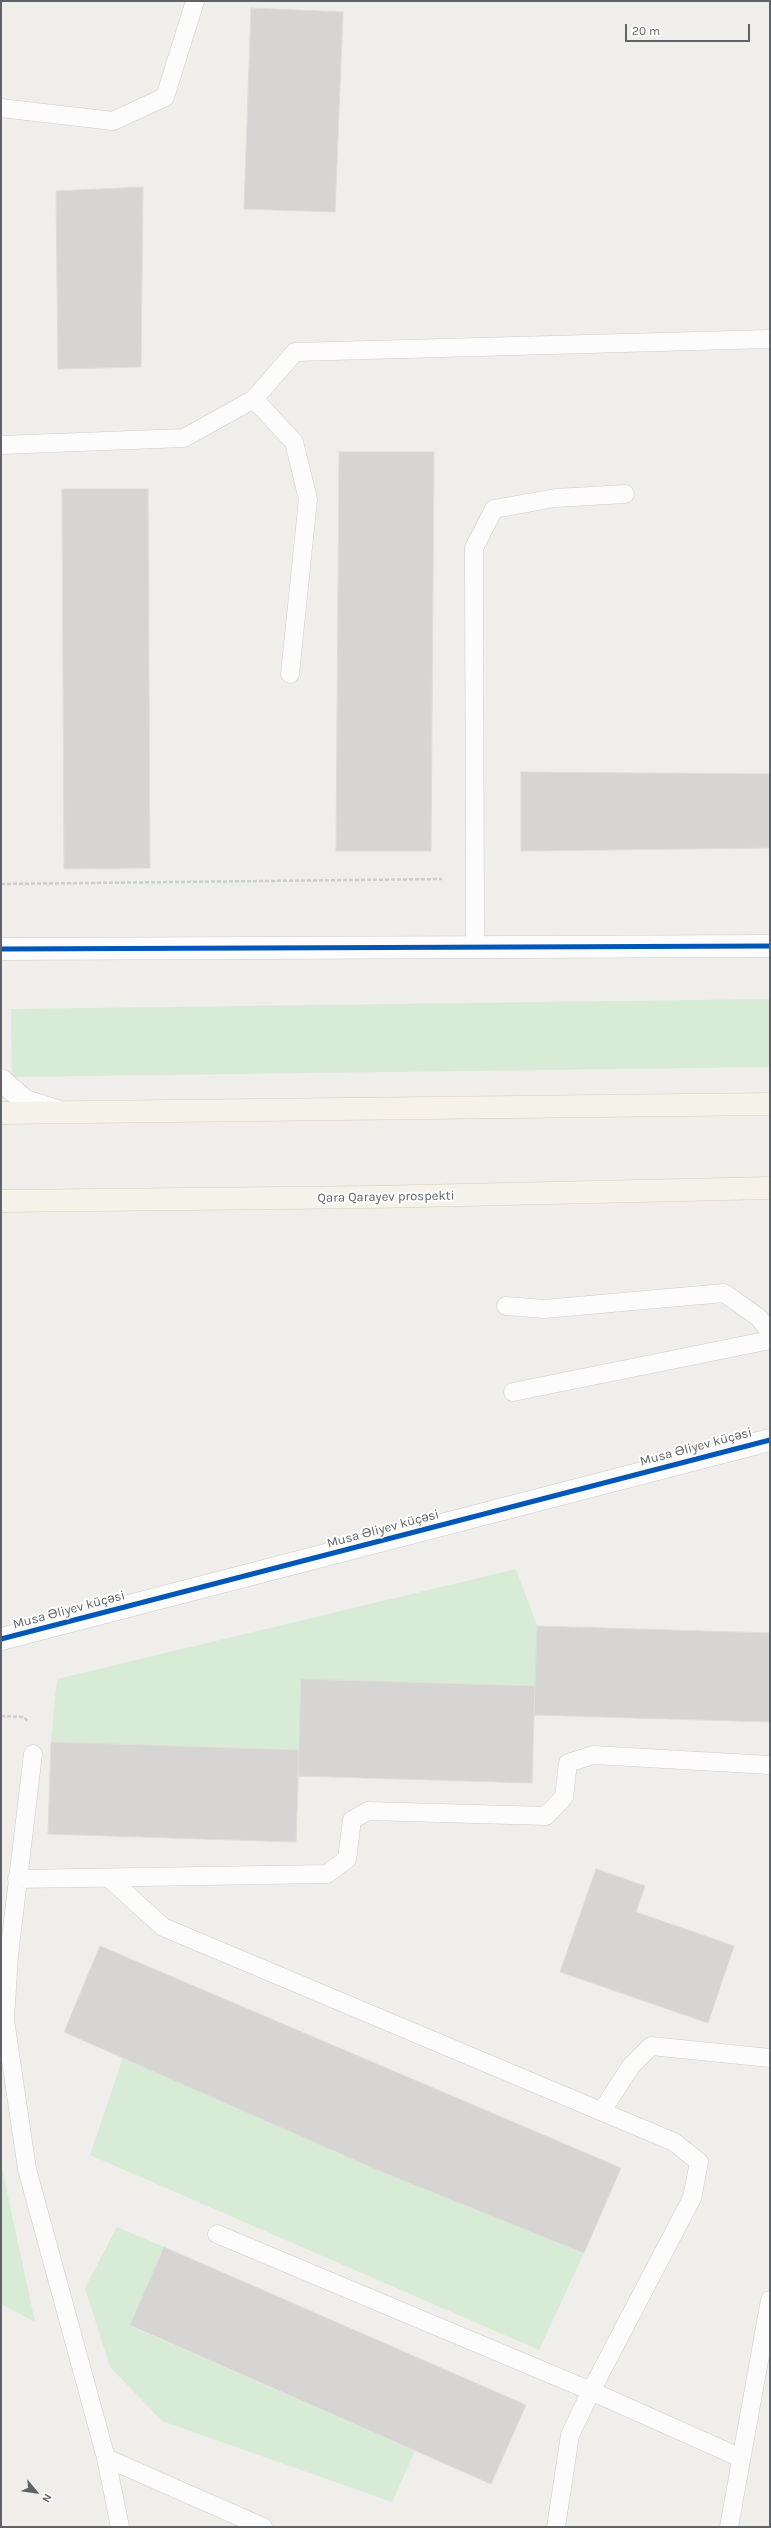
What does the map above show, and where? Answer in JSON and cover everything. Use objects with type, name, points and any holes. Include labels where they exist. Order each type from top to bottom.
[{"type":"main road","points":[[1,1113],[770,1104]]},
{"type":"main road","name":"Qara Qarayev prospekti","points":[[1,1201],[374,1197],[770,1188]]},
{"type":"street","points":[[1,949],[770,946]]},
{"type":"street","points":[[1,1080],[25,1100],[60,1112]]},
{"type":"street","name":"Musa Əliyev küçəsi","points":[[1,1639],[770,1440]]},
{"type":"lane","points":[[1,108],[113,121],[165,97],[195,1]]},
{"type":"lane","points":[[1,445],[184,438],[254,399],[295,352],[770,339]]},
{"type":"lane","points":[[254,399],[294,442],[308,499],[290,674]]},
{"type":"lane","points":[[475,947],[474,548],[494,509],[555,498],[625,494]]},
{"type":"lane","points":[[506,1306],[544,1309],[724,1293],[758,1317],[770,1332]]},
{"type":"lane","points":[[513,1392],[770,1340]]},
{"type":"lane","points":[[33,1754],[17,1880],[4,2020],[26,2161],[106,2458],[120,2527]]},
{"type":"lane","points":[[17,1880],[327,1874],[347,1859],[352,1820],[368,1811],[546,1816],[564,1797],[568,1763],[593,1755],[770,1765]]},
{"type":"lane","points":[[110,1879],[163,1927],[674,2142],[699,2162],[692,2198],[591,2391],[570,2435],[556,2527]]},
{"type":"lane","points":[[602,2112],[632,2066],[651,2046],[770,2058]]},
{"type":"lane","points":[[217,2234],[591,2391],[741,2458]]},
{"type":"lane","points":[[729,2527],[770,2300]]},
{"type":"lane","points":[[106,2458],[263,2527]]},
{"type":"path","points":[[1,884],[475,879]]},
{"type":"green space","points":[[770,999],[770,1067],[12,1077],[11,1009]]},
{"type":"green space","points":[[516,1569],[537,1626],[535,1686],[301,1679],[299,1750],[51,1742],[57,1679]]},
{"type":"green space","points":[[123,2057],[382,2172],[584,2253],[539,2350],[90,2155]]},
{"type":"green space","points":[[1,2164],[35,2322],[1,2304]]},
{"type":"green space","points":[[117,2227],[164,2247],[130,2326],[415,2451],[392,2502],[162,2421],[110,2367],[85,2288]]},
{"type":"building","points":[[251,8],[343,12],[335,212],[244,209]]},
{"type":"building","points":[[143,187],[141,367],[58,369],[56,191]]},
{"type":"building","points":[[339,452],[434,452],[431,851],[336,851]]},
{"type":"building","points":[[62,489],[148,489],[150,868],[64,869]]},
{"type":"building","points":[[521,772],[770,774],[770,848],[521,851]]},
{"type":"building","points":[[537,1626],[770,1633],[770,1722],[534,1715]]},
{"type":"building","points":[[301,1679],[535,1686],[532,1783],[298,1776]]},
{"type":"building","points":[[51,1742],[299,1750],[296,1842],[48,1834]]},
{"type":"building","points":[[596,1869],[645,1886],[636,1912],[734,1946],[708,2023],[560,1972]]},
{"type":"building","points":[[100,1946],[621,2168],[584,2253],[382,2172],[64,2032]]},
{"type":"building","points":[[164,2247],[526,2405],[491,2484],[130,2325]]},
{"type":"cycle path","points":[[1,949],[770,946]]},
{"type":"cycle path","points":[[1,1639],[770,1440]]}]
